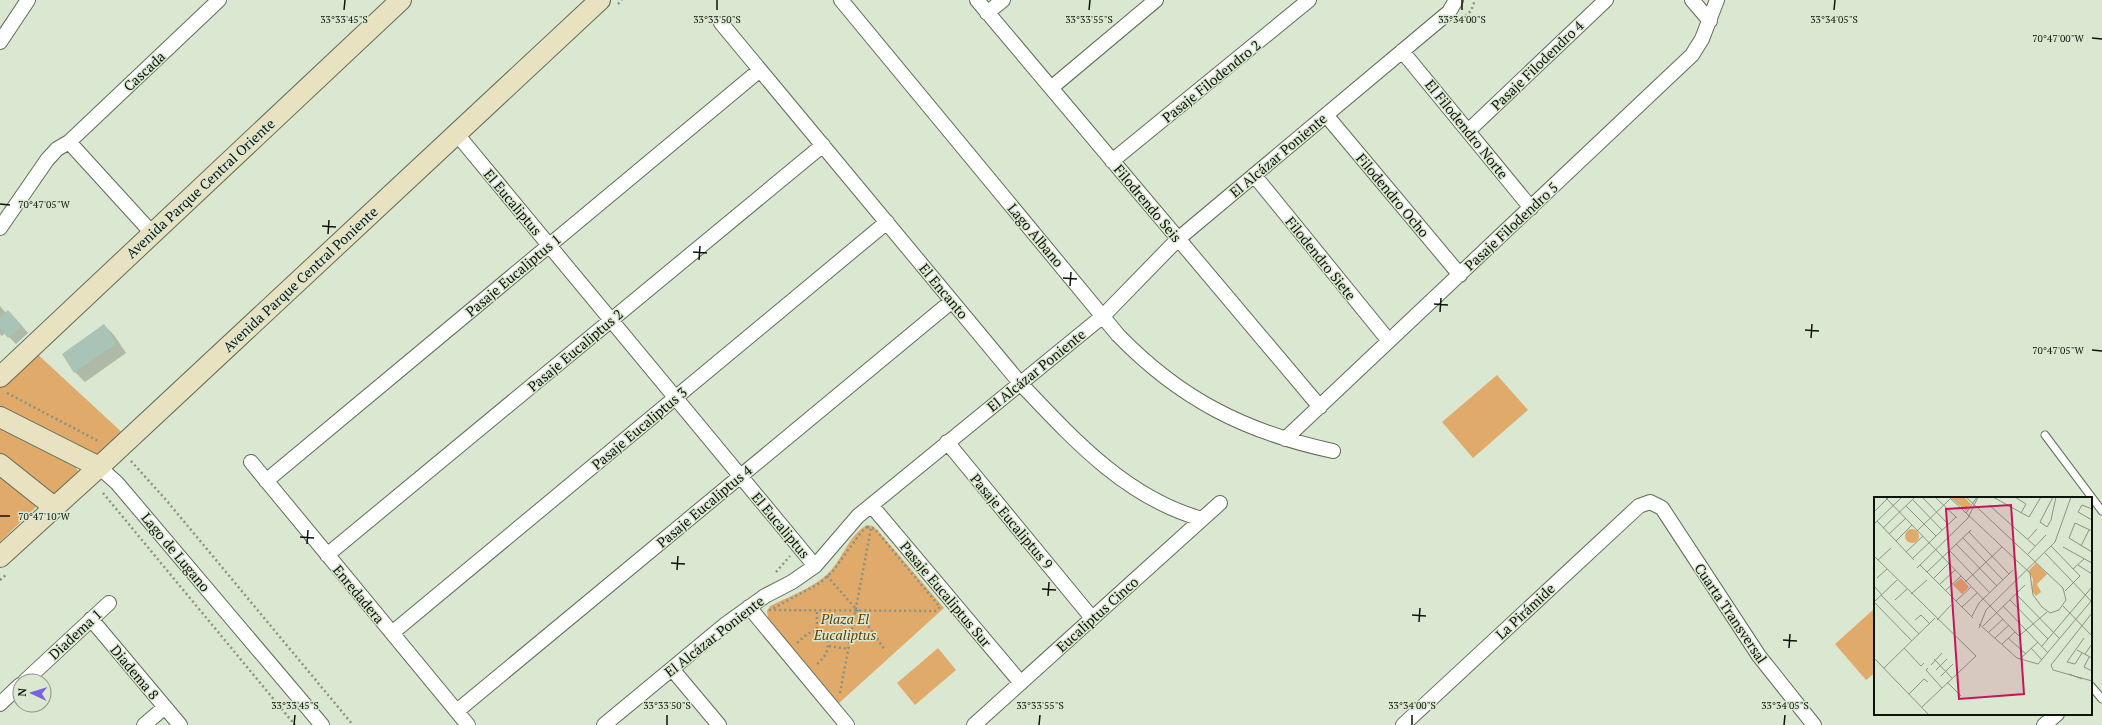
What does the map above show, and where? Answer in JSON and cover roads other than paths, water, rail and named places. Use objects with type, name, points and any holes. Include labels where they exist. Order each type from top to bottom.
[{"type":"street","points":[[0,42],[28,0]]},
{"type":"street","name":"Cascada","points":[[0,228],[52,153],[69,142],[219,0]]},
{"type":"street","name":"Avenida Parque Central Oriente","points":[[3,385],[152,233],[401,0]]},
{"type":"street","name":"Avenida Parque Central Poniente","points":[[0,557],[99,468],[600,0]]},
{"type":"street","name":"Lago Albano","points":[[841,0],[1103,316],[1137,354],[1178,388],[1221,414],[1263,432],[1333,451]]},
{"type":"street","name":"Filodrendo Seis","points":[[977,0],[1320,407]]},
{"type":"street","points":[[987,13],[1003,0]]},
{"type":"street","points":[[1051,88],[1156,0]]},
{"type":"street","name":"Pasaje Filodendro 2","points":[[1112,161],[1309,0]]},
{"type":"street","name":"El Alcázar Poniente","points":[[604,725],[750,606],[815,566],[847,528],[871,505],[1020,382],[1103,316],[1178,239],[1449,12],[1456,0]]},
{"type":"street","name":"Pasaje Filodendro 4","points":[[1468,131],[1606,0]]},
{"type":"street","points":[[1692,0],[1710,20]]},
{"type":"street","name":"Pasaje Filodendro 5","points":[[1285,439],[1692,55],[1702,39],[1717,0]]},
{"type":"street","name":"El Encanto","points":[[721,23],[1020,382],[1073,438],[1120,478],[1154,498],[1190,516],[1202,519]]},
{"type":"street","name":"El Filodendro Norte","points":[[1402,51],[1531,208]]},
{"type":"street","name":"Pasaje Eucaliptus 1","points":[[266,481],[760,70]]},
{"type":"street","name":"Filodendro Ocho","points":[[1326,115],[1460,275]]},
{"type":"street","name":"El Eucaliptus","points":[[456,133],[815,566]]},
{"type":"street","points":[[69,142],[152,233]]},
{"type":"street","name":"Pasaje Eucaliptus 2","points":[[328,555],[822,145]]},
{"type":"street","name":"Filodendro Siete","points":[[1254,175],[1389,341]]},
{"type":"street","name":"Pasaje Eucaliptus 3","points":[[392,633],[887,222]]},
{"type":"street","name":"Pasaje Eucaliptus 4","points":[[456,711],[952,300]]},
{"type":"street","name":"Lago de Lugano","points":[[0,417],[99,468],[117,483],[322,725]]},
{"type":"street","name":"Pasaje Eucaliptus 9","points":[[947,442],[1092,618]]},
{"type":"street","name":"Enredadera","points":[[250,462],[468,725]]},
{"type":"street","points":[[0,464],[54,507]]},
{"type":"street","name":"La Pirámide","points":[[1403,725],[1639,506],[1650,502]]},
{"type":"street","name":"Cuarta Transversal","points":[[1650,502],[1662,508],[1759,656],[1814,725]]},
{"type":"street","name":"Eucaliptus Cinco","points":[[974,725],[1220,503]]},
{"type":"street","name":"Pasaje Eucaliptus Sur","points":[[871,505],[1021,683]]},
{"type":"street","name":"Diadema 1","points":[[34,673],[109,603]]},
{"type":"street","points":[[750,606],[848,725]]},
{"type":"street","name":"Diadema 8","points":[[91,619],[180,725]]},
{"type":"street","points":[[672,669],[719,725]]},
{"type":"street","points":[[0,704],[12,693]]},
{"type":"street","points":[[144,725],[165,707]]},
{"type":"street","points":[[2044,725],[2056,715]]},
{"type":"lane","points":[[2045,435],[2092,497]]},
{"type":"lane","points":[[2092,498],[2102,511]]},
{"type":"lane","points":[[2092,687],[2102,699]]},
{"type":"park label","name":"Plaza El Eucaliptus","points":[[845,626]]}]
